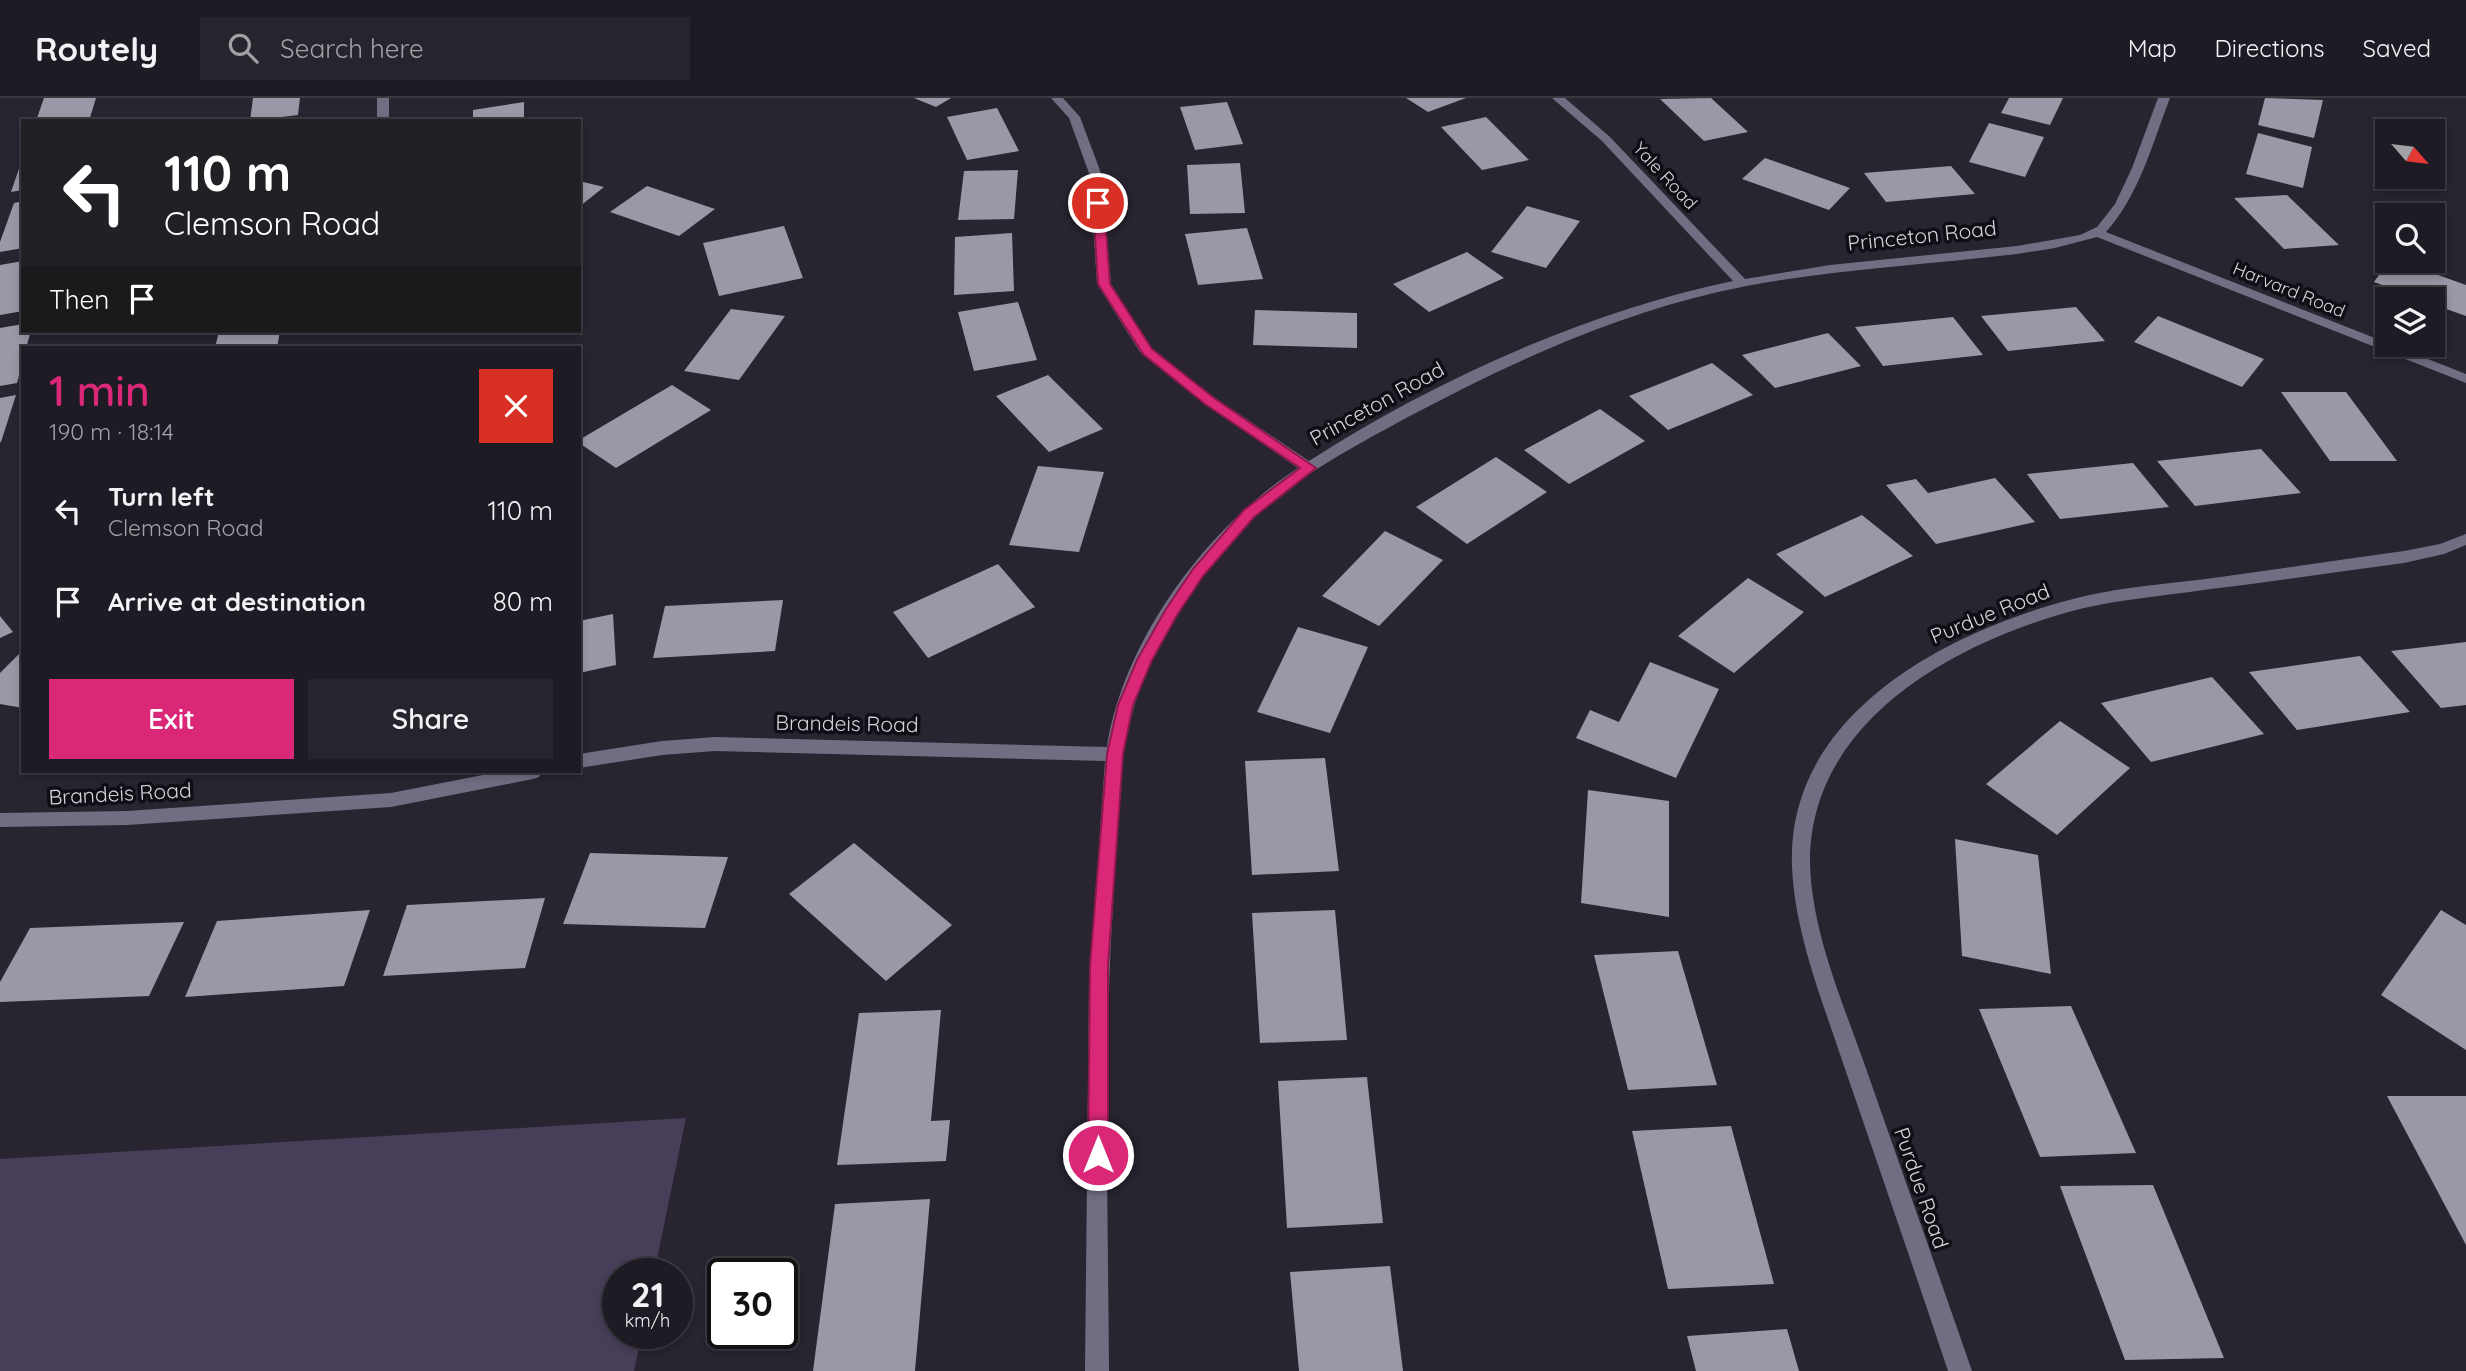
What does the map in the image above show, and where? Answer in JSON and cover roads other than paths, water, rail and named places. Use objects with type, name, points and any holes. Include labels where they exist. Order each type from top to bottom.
[{"type":"street","points":[[383,98],[383,119]]},
{"type":"street","points":[[1057,98],[1074,117],[1096,176],[1104,284],[1147,352],[1210,401],[1309,468]]},
{"type":"street","name":"Yale Road","points":[[1558,98],[1606,139],[1742,284]]},
{"type":"street","points":[[2099,233],[2123,201],[2164,98]]},
{"type":"street","name":"Princeton Road","points":[[1097,1371],[1099,966],[1115,754],[1126,705],[1145,660],[1184,593],[1222,542],[1249,514],[1309,468],[1449,390],[1571,332],[1638,309],[1742,284],[1826,269],[2037,247],[2069,242],[2099,233]]},
{"type":"street","name":"Harvard Road","points":[[2099,233],[2466,379]]},
{"type":"street","name":"Purdue Road","points":[[1960,1371],[1833,1002],[1812,928],[1801,863],[1801,839],[1812,788],[1825,762],[1845,734],[1900,683],[1969,644],[2045,614],[2116,596],[2404,557],[2444,548],[2466,539]]},
{"type":"street","name":"Brandeis Road","points":[[581,761],[662,748],[715,744],[1115,754]]},
{"type":"street","name":"Brandeis Road","points":[[0,820],[127,818],[391,800],[528,773]]}]
